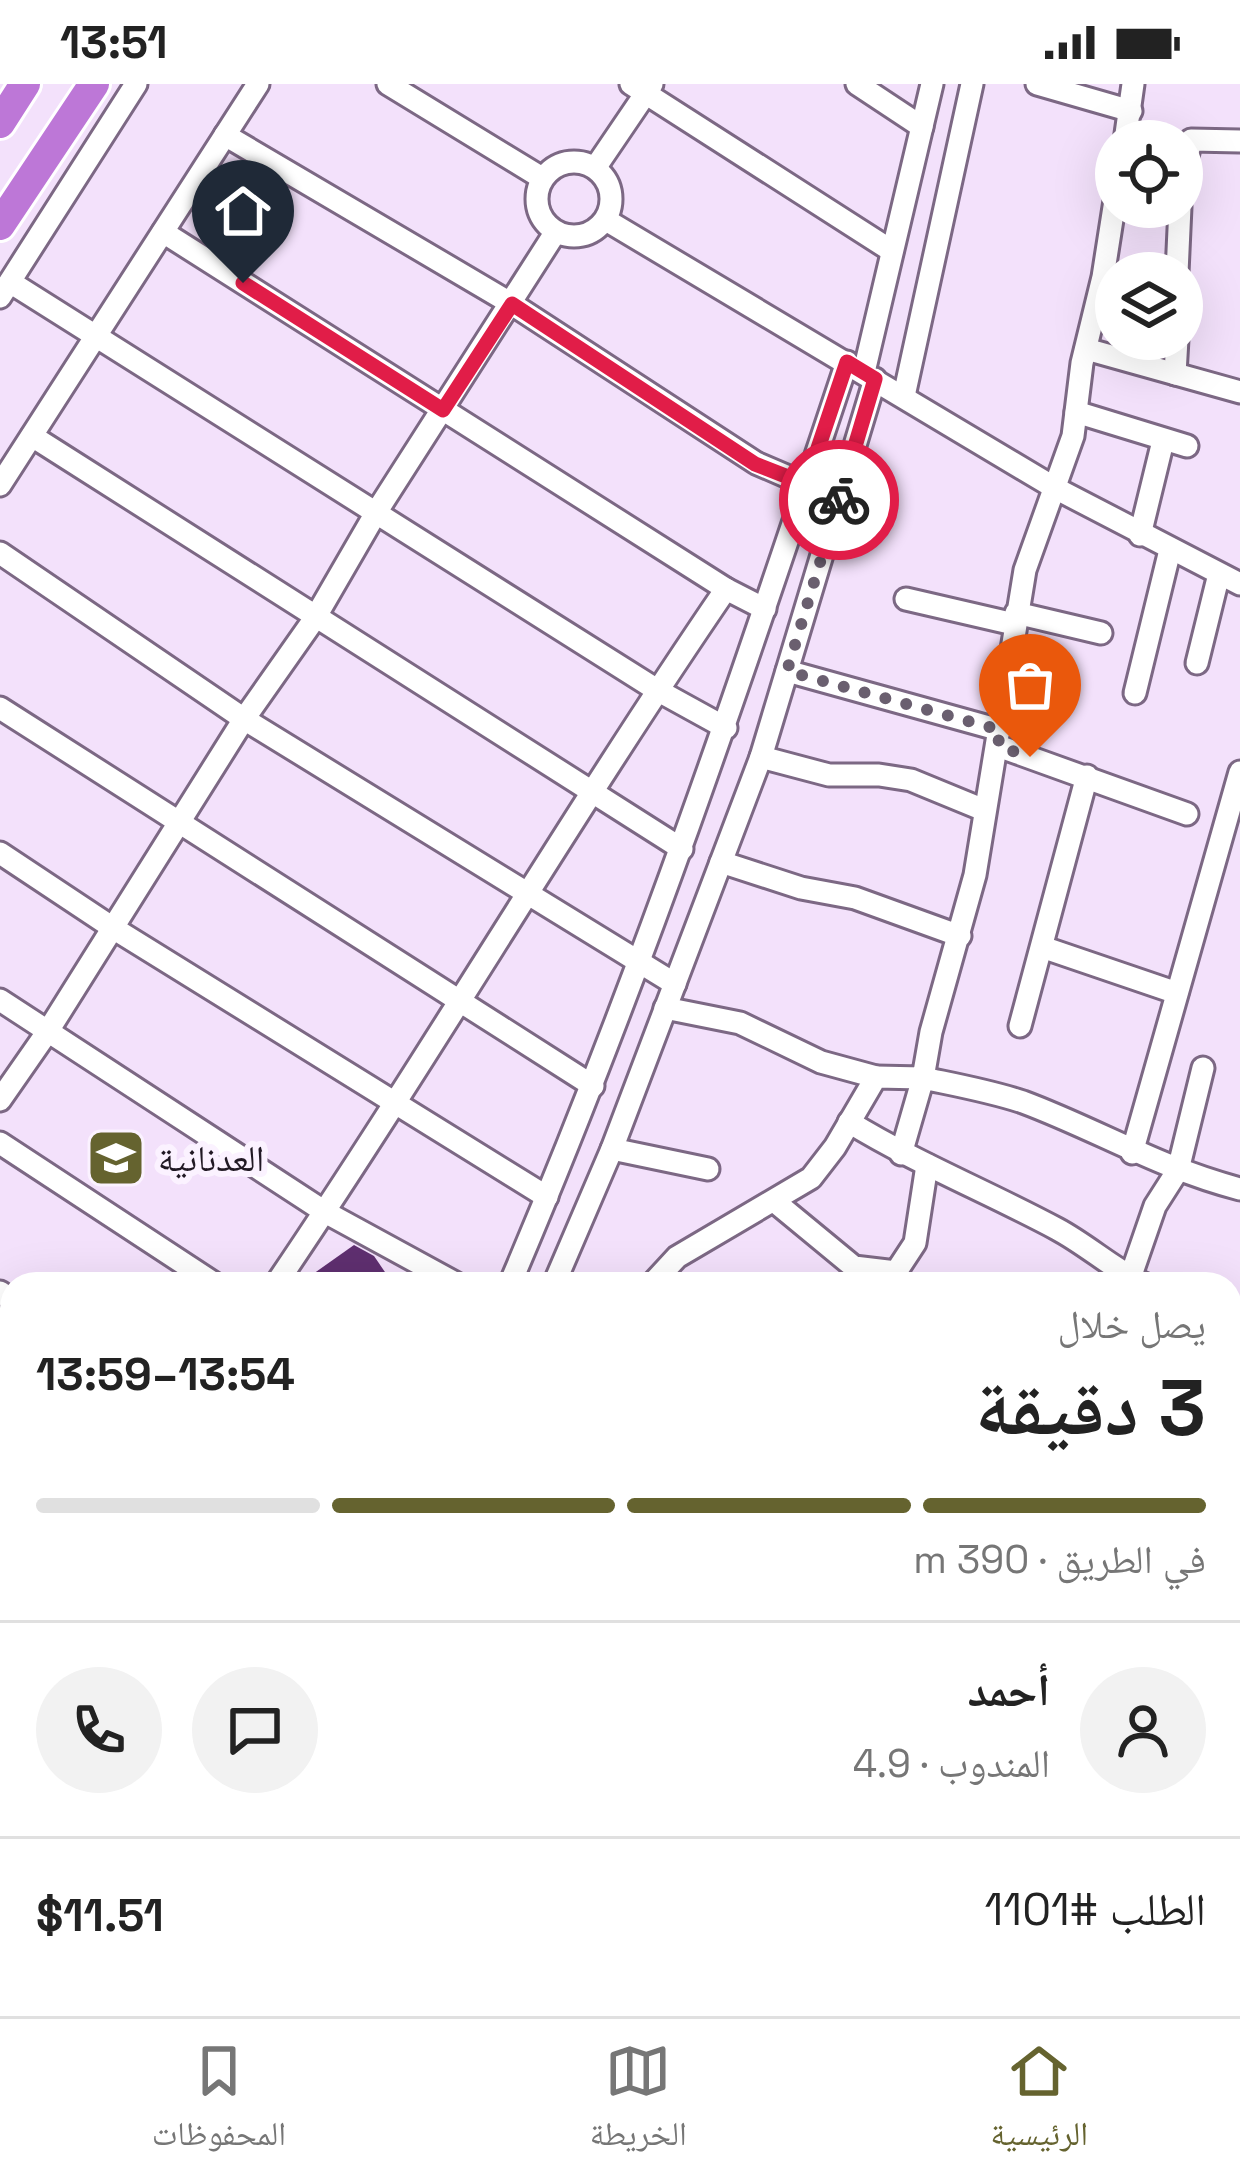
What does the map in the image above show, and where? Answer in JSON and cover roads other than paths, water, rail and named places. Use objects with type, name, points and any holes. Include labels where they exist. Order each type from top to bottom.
[{"type":"highway","points":[[0,123],[25,84]]},
{"type":"highway","points":[[0,225],[94,84]]},
{"type":"street","points":[[136,84],[5,290],[96,336],[657,690],[726,728]]},
{"type":"street","points":[[0,485],[258,84]]},
{"type":"street","points":[[388,84],[542,178]]},
{"type":"street","points":[[857,84],[922,127]]},
{"type":"street","points":[[559,1272],[612,1149],[761,757],[787,671],[932,84]]},
{"type":"street","points":[[904,396],[972,84]]},
{"type":"street","points":[[1037,84],[1131,111]]},
{"type":"street","points":[[1130,120],[1133,84]]},
{"type":"street","points":[[595,168],[643,87],[892,250]]},
{"type":"street","points":[[225,135],[512,304],[755,464],[806,484]]},
{"type":"street","points":[[1203,140],[1240,141]]},
{"type":"street","points":[[566,162],[595,168],[611,192],[606,220],[582,236],[555,233],[537,207],[542,178],[566,162]]},
{"type":"street","points":[[606,220],[1055,488],[1230,579],[1197,662]]},
{"type":"street","points":[[901,1154],[975,875],[1025,570],[1073,436],[1111,228]]},
{"type":"street","points":[[163,232],[726,589],[765,609]]},
{"type":"street","points":[[0,1100],[244,718],[315,618],[377,511],[555,233]]},
{"type":"street","points":[[1086,349],[1240,392]]},
{"type":"street","points":[[1175,374],[1176,360]]},
{"type":"street","points":[[515,1272],[640,966],[726,728],[806,484],[862,371]]},
{"type":"street","points":[[1076,412],[1187,446]]},
{"type":"street","points":[[32,436],[682,849]]},
{"type":"street","points":[[1140,535],[1163,441]]},
{"type":"street","points":[[1135,693],[1170,550]]},
{"type":"street","points":[[0,553],[244,718],[675,984]]},
{"type":"street","points":[[284,1272],[726,589]]},
{"type":"street","points":[[906,599],[1100,633]]},
{"type":"street","points":[[787,671],[999,738],[1187,814]]},
{"type":"street","points":[[0,708],[593,1086]]},
{"type":"street","points":[[761,757],[829,776],[910,780],[984,810]]},
{"type":"street","points":[[1132,1153],[1240,772]]},
{"type":"street","points":[[1020,1026],[1087,776]]},
{"type":"street","points":[[0,853],[548,1198]]},
{"type":"street","points":[[721,862],[801,888],[855,898],[960,936]]},
{"type":"street","points":[[1042,947],[1177,993]]},
{"type":"street","points":[[0,1000],[325,1212],[435,1272]]},
{"type":"street","points":[[665,1008],[740,1022],[821,1062],[876,1077],[923,1078],[1027,1104],[1132,1153],[1240,1189]]},
{"type":"street","points":[[1137,1272],[1155,1206],[1178,1170],[1203,1068]]},
{"type":"street","points":[[663,1272],[677,1257],[811,1178],[876,1077]]},
{"type":"street","points":[[849,1122],[901,1154],[1063,1232],[1120,1272]]},
{"type":"street","points":[[0,1143],[196,1272]]},
{"type":"street","points":[[612,1149],[709,1168]]},
{"type":"street","points":[[774,1201],[854,1267],[896,1272],[915,1243],[927,1165]]},
{"type":"place","name":"العدنانية","points":[[116,1158]]}]
